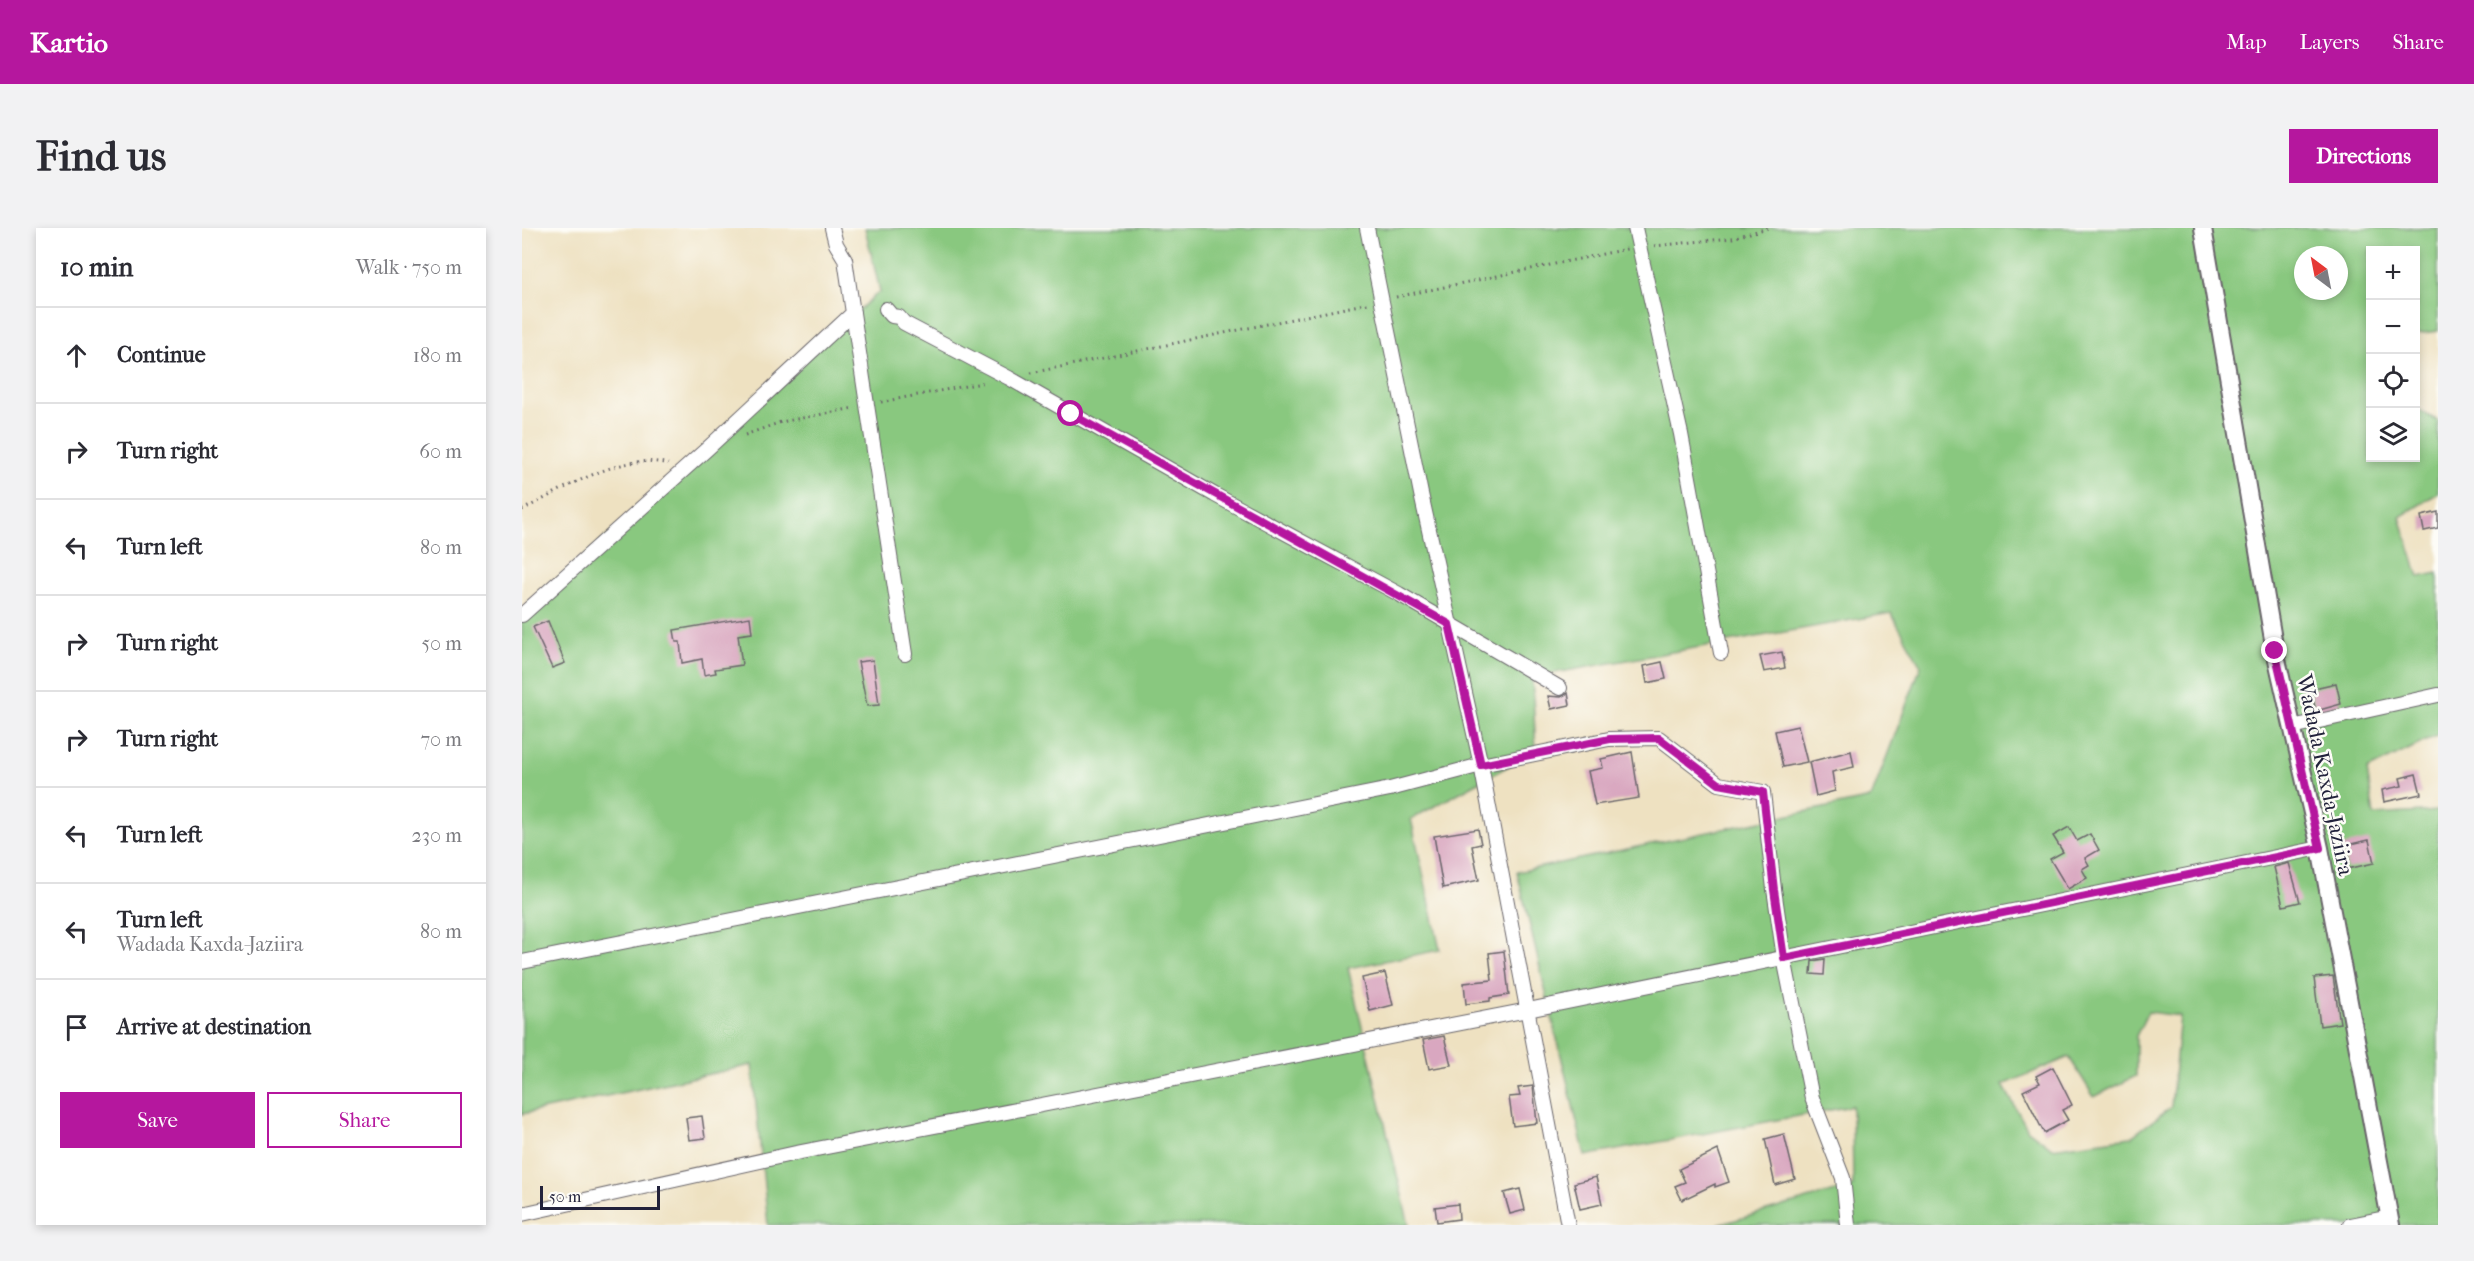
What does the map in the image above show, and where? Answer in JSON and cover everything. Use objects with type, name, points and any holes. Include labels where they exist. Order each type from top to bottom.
[{"type":"street","points":[[832,228],[836,244],[845,259],[905,654]]},
{"type":"street","points":[[1367,228],[1449,624],[1481,765],[1568,1225]]},
{"type":"street","points":[[1635,228],[1681,434],[1721,653]]},
{"type":"street","name":"Wadada Kaxda-Jaziira","points":[[2203,228],[2275,651],[2320,848],[2390,1221]]},
{"type":"street","points":[[886,309],[892,316],[898,317],[904,323],[1009,378],[1560,688]]},
{"type":"street","points":[[522,615],[698,457],[853,313]]},
{"type":"street","points":[[2292,727],[2438,695]]},
{"type":"street","points":[[522,962],[1390,789],[1481,765],[1610,739],[1659,738],[1719,784],[1763,792]]},
{"type":"street","points":[[1758,777],[1763,792],[1784,958],[1812,1098],[1843,1178],[1848,1225]]},
{"type":"street","points":[[522,1214],[808,1150],[1528,1010],[2320,848]]},
{"type":"street","points":[[2350,1225],[2390,1221]]},
{"type":"path","points":[[739,438],[782,422],[1009,378],[1621,250],[1732,238],[1768,228]]},
{"type":"path","points":[[522,510],[604,470],[652,459],[668,464],[678,460]]},
{"type":"green space","points":[[865,228],[2438,228],[2438,331],[2420,333],[2420,246],[2366,246],[2366,462],[2420,462],[2420,410],[2438,421],[2438,493],[2400,517],[2419,577],[2438,573],[2438,735],[2367,770],[2374,815],[2438,811],[2438,1225],[1718,1225],[1853,1186],[1852,1106],[1585,1156],[1517,872],[1871,798],[1921,666],[1891,613],[1532,677],[1536,751],[1411,819],[1440,950],[1348,968],[1409,1225],[768,1225],[752,1065],[522,1114],[522,613],[880,291]],"holes":[[[2148,1012],[2180,1016],[2171,1107],[2131,1137],[2052,1148],[2028,1130],[2003,1085],[2069,1057],[2094,1097],[2136,1076],[2136,1036]]]},
{"type":"building","points":[[2438,512],[2438,528],[2424,531],[2421,516]]},
{"type":"building","points":[[750,617],[752,633],[738,635],[742,665],[715,669],[716,673],[704,675],[702,659],[682,663],[680,642],[676,642],[674,630]]},
{"type":"building","points":[[548,621],[565,663],[552,668],[533,627]]},
{"type":"building","points":[[1782,652],[1785,668],[1764,672],[1760,656]]},
{"type":"building","points":[[873,660],[879,705],[867,706],[858,662]]},
{"type":"building","points":[[1662,662],[1666,679],[1647,683],[1644,666]]},
{"type":"building","points":[[2336,683],[2341,704],[2316,711],[2310,689]]},
{"type":"building","points":[[1568,693],[1570,705],[1551,709],[1548,696],[1561,697]]},
{"type":"building","points":[[1798,726],[1807,762],[1783,767],[1775,731]]},
{"type":"building","points":[[1851,751],[1854,767],[1832,772],[1835,791],[1816,796],[1809,762]]},
{"type":"building","points":[[1632,752],[1639,798],[1595,805],[1588,771],[1603,768],[1601,759]]},
{"type":"building","points":[[2416,774],[2421,794],[2384,802],[2382,790],[2402,786],[2400,778]]},
{"type":"building","points":[[2069,827],[2077,841],[2090,834],[2099,850],[2085,858],[2089,865],[2082,869],[2087,878],[2068,889],[2050,859],[2063,852],[2053,836]]},
{"type":"building","points":[[1478,829],[1481,844],[1472,846],[1479,880],[1443,888],[1434,836]]},
{"type":"building","points":[[2369,840],[2374,863],[2347,869],[2342,846]]},
{"type":"building","points":[[2289,863],[2300,902],[2283,906],[2274,867]]},
{"type":"building","points":[[1504,951],[1509,995],[1490,998],[1490,1001],[1466,1004],[1464,983],[1492,980],[1489,953]]},
{"type":"building","points":[[1825,959],[1824,975],[1811,974],[1812,961]]},
{"type":"building","points":[[1385,973],[1393,1005],[1370,1011],[1362,978]]},
{"type":"building","points":[[2333,976],[2340,1023],[2320,1026],[2314,978]]},
{"type":"building","points":[[1444,1036],[1451,1065],[1429,1069],[1423,1040]]},
{"type":"building","points":[[2053,1067],[2072,1105],[2062,1110],[2068,1120],[2044,1133],[2023,1091],[2040,1083],[2036,1076]]},
{"type":"building","points":[[1533,1086],[1537,1123],[1513,1126],[1509,1097],[1520,1096],[1518,1088]]},
{"type":"building","points":[[702,1116],[705,1138],[689,1140],[686,1118]]},
{"type":"building","points":[[1784,1134],[1795,1179],[1775,1185],[1765,1139]]},
{"type":"building","points":[[1718,1150],[1729,1182],[1715,1187],[1715,1184],[1682,1200],[1675,1186],[1685,1182],[1679,1169]]},
{"type":"building","points":[[1596,1177],[1602,1204],[1580,1209],[1574,1183]]},
{"type":"building","points":[[1520,1189],[1525,1210],[1510,1214],[1504,1193]]},
{"type":"building","points":[[1458,1204],[1459,1219],[1437,1222],[1435,1207]]},
{"type":"route","points":[[1071,414],[1399,594],[1449,624],[1481,765],[1610,739],[1659,738],[1719,784],[1763,792],[1784,958],[2320,848],[2275,651]]}]
